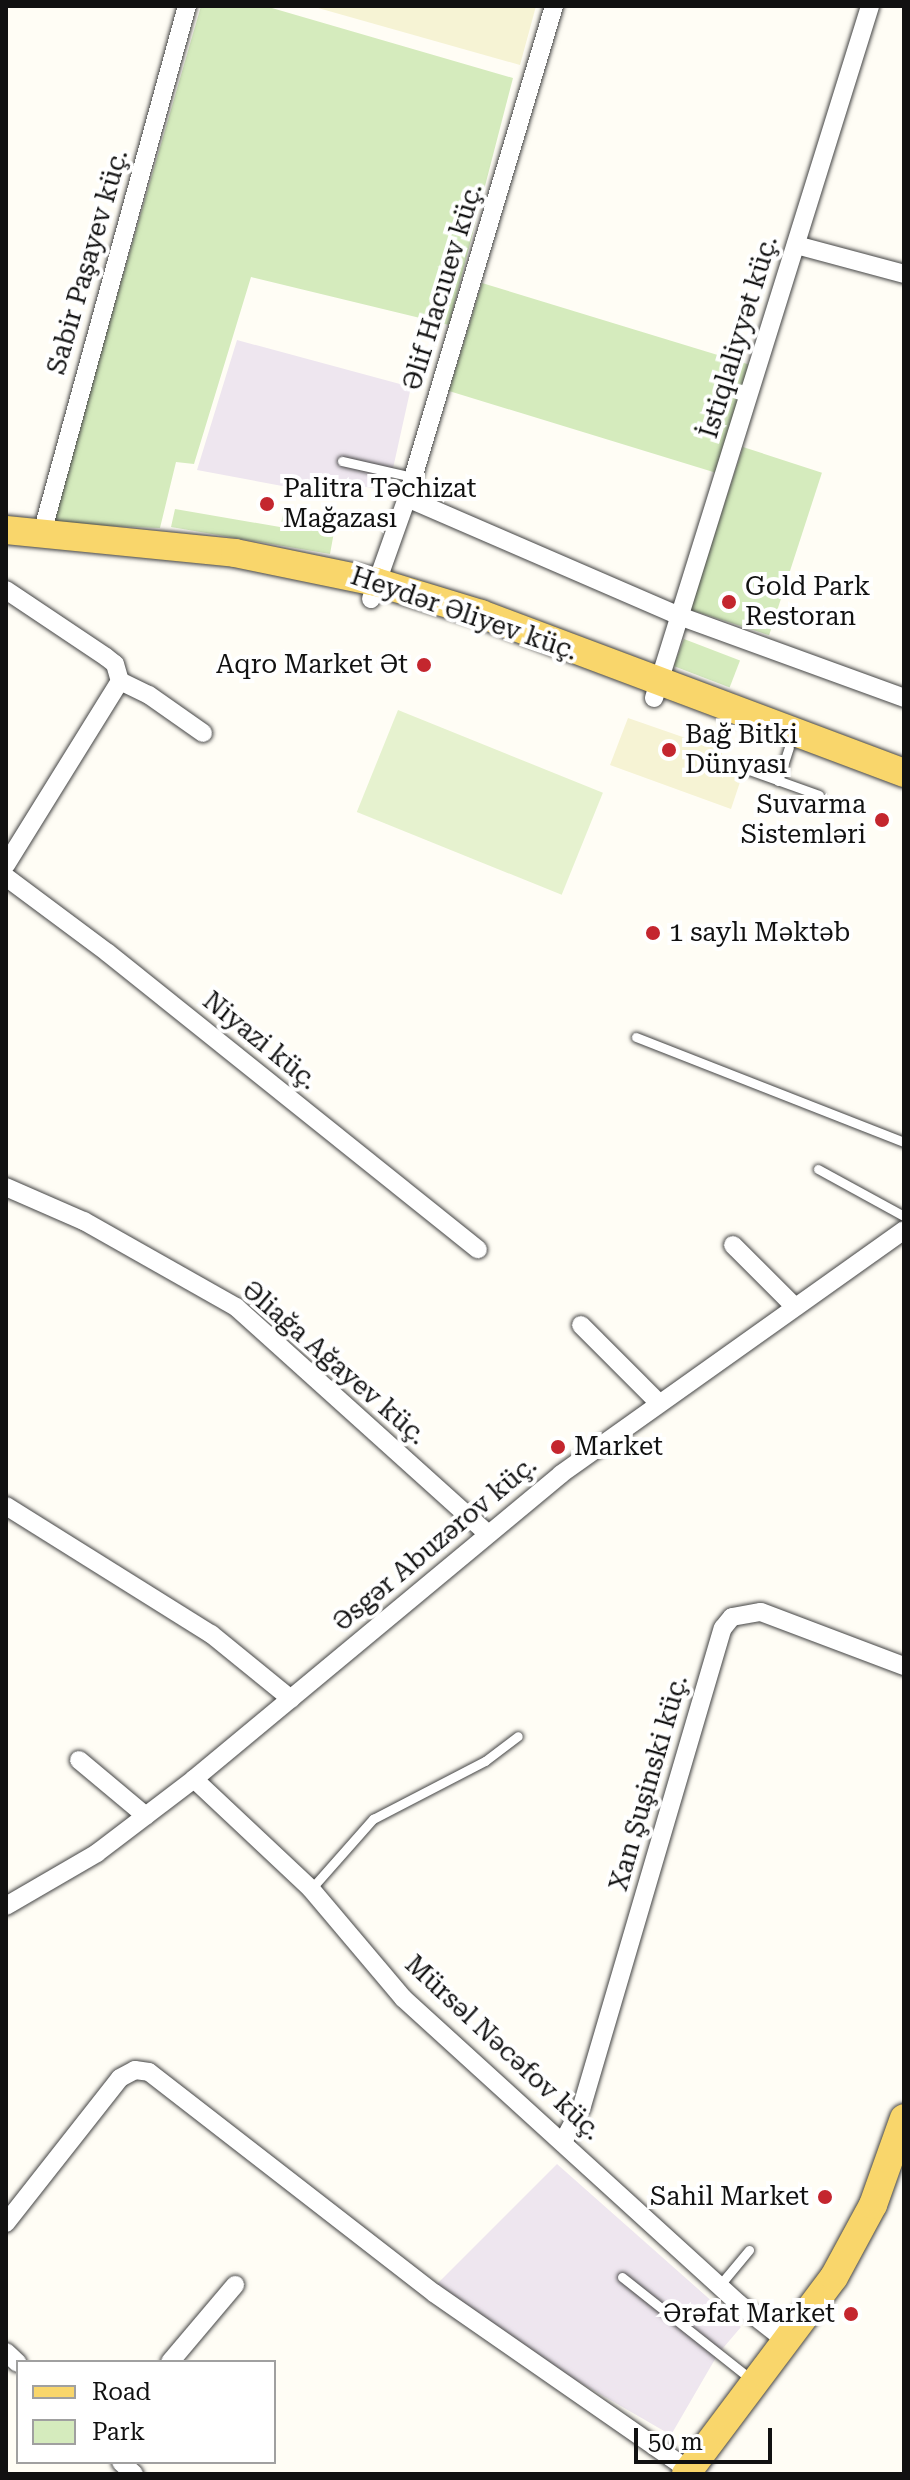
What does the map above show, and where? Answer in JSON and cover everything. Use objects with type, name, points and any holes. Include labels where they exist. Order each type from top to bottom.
[{"type":"main road","name":"Heydər Əliyev küç.","points":[[6,530],[235,553],[374,590],[475,631],[904,773]]},
{"type":"main road","name":"Heydər Əliyev küç.","points":[[6,547],[180,561],[374,590]]},
{"type":"main road","name":"Heydər Əliyev küç.","points":[[657,691],[789,748],[904,790]]},
{"type":"main road","points":[[688,2472],[789,2343],[895,2177],[904,2118]]},
{"type":"street","name":"Sabir Paşayev küç.","points":[[42,533],[187,6]]},
{"type":"street","name":"Əlif Hacıuev küç.","points":[[374,590],[407,498],[554,6]]},
{"type":"street","name":"İstiqlaliyyət küç.","points":[[657,691],[870,6]]},
{"type":"street","points":[[796,245],[904,274]]},
{"type":"street","points":[[407,498],[682,617],[904,698]]},
{"type":"street","points":[[6,590],[115,664],[120,681],[149,695],[203,733]]},
{"type":"street","points":[[6,865],[120,681]]},
{"type":"street","name":"Niyazi küç.","points":[[6,877],[108,953],[478,1249]]},
{"type":"street","name":"Əliağa Ağayev küç.","points":[[6,1187],[84,1221],[236,1307],[487,1533]]},
{"type":"street","name":"Əsgər Abuzərov küç.","points":[[6,1906],[64,1874],[146,1816],[291,1699],[487,1533],[657,1401],[904,1230]]},
{"type":"street","points":[[733,1245],[793,1305]]},
{"type":"street","points":[[581,1325],[657,1401]]},
{"type":"street","points":[[6,1506],[211,1634],[291,1699]]},
{"type":"street","name":"Xan Şuşinski küç.","points":[[564,2140],[582,2106],[723,1628],[732,1617],[761,1612],[904,1666]]},
{"type":"street","points":[[79,1760],[146,1816]]},
{"type":"street","name":"Mürsəl Nəcəfov küç.","points":[[194,1779],[311,1889],[403,1998],[564,2140],[719,2286],[789,2343]]},
{"type":"street","points":[[6,2223],[120,2078],[135,2070],[149,2072],[434,2293],[688,2472]]},
{"type":"street","points":[[172,2360],[235,2285]]},
{"type":"lane","points":[[342,461],[413,477]]},
{"type":"lane","points":[[778,781],[789,748]]},
{"type":"lane","points":[[738,766],[819,795]]},
{"type":"lane","points":[[636,1037],[904,1142]]},
{"type":"lane","points":[[818,1169],[904,1216]]},
{"type":"lane","points":[[311,1889],[373,1819],[485,1761],[518,1736]]},
{"type":"lane","points":[[719,2286],[749,2250]]},
{"type":"lane","points":[[622,2277],[757,2384]]},
{"type":"shaded area","points":[[311,6],[536,6],[520,65]]},
{"type":"shaded area","points":[[237,340],[411,387],[388,491],[350,484],[347,498],[197,470]]},
{"type":"shaded area","points":[[628,718],[723,751],[716,769],[741,779],[731,809],[610,765]]},
{"type":"shaded area","points":[[557,2164],[741,2327],[718,2354],[671,2435],[574,2379],[437,2284]]},
{"type":"green space","points":[[201,6],[265,6],[513,78],[449,325],[251,277],[194,464],[176,462],[160,528],[51,524]]},
{"type":"green space","points":[[482,283],[749,365],[716,473],[449,391]]},
{"type":"green space","points":[[743,447],[822,473],[769,635],[690,610]]},
{"type":"green space","points":[[175,509],[280,527],[284,511],[336,521],[330,554],[171,527]]},
{"type":"green space","points":[[684,639],[740,661],[730,688],[674,666]]},
{"type":"green space","points":[[398,710],[603,793],[562,895],[357,812]]},
{"type":"place","name":"Palitra Təchizat Mağazası","points":[[267,504]]},
{"type":"place","name":"Gold Park Restoran","points":[[729,602]]},
{"type":"place","name":"Aqro Market Ət","points":[[424,665]]},
{"type":"place","name":"Bağ Bitki Dünyası","points":[[669,750]]},
{"type":"place","name":"Suvarma Sistemləri","points":[[882,820]]},
{"type":"place","name":"1 saylı Məktəb","points":[[653,933]]},
{"type":"place","name":"Market","points":[[558,1447]]},
{"type":"place","name":"Sahil Market","points":[[825,2197]]},
{"type":"place","name":"Ərəfat Market","points":[[851,2314]]}]
